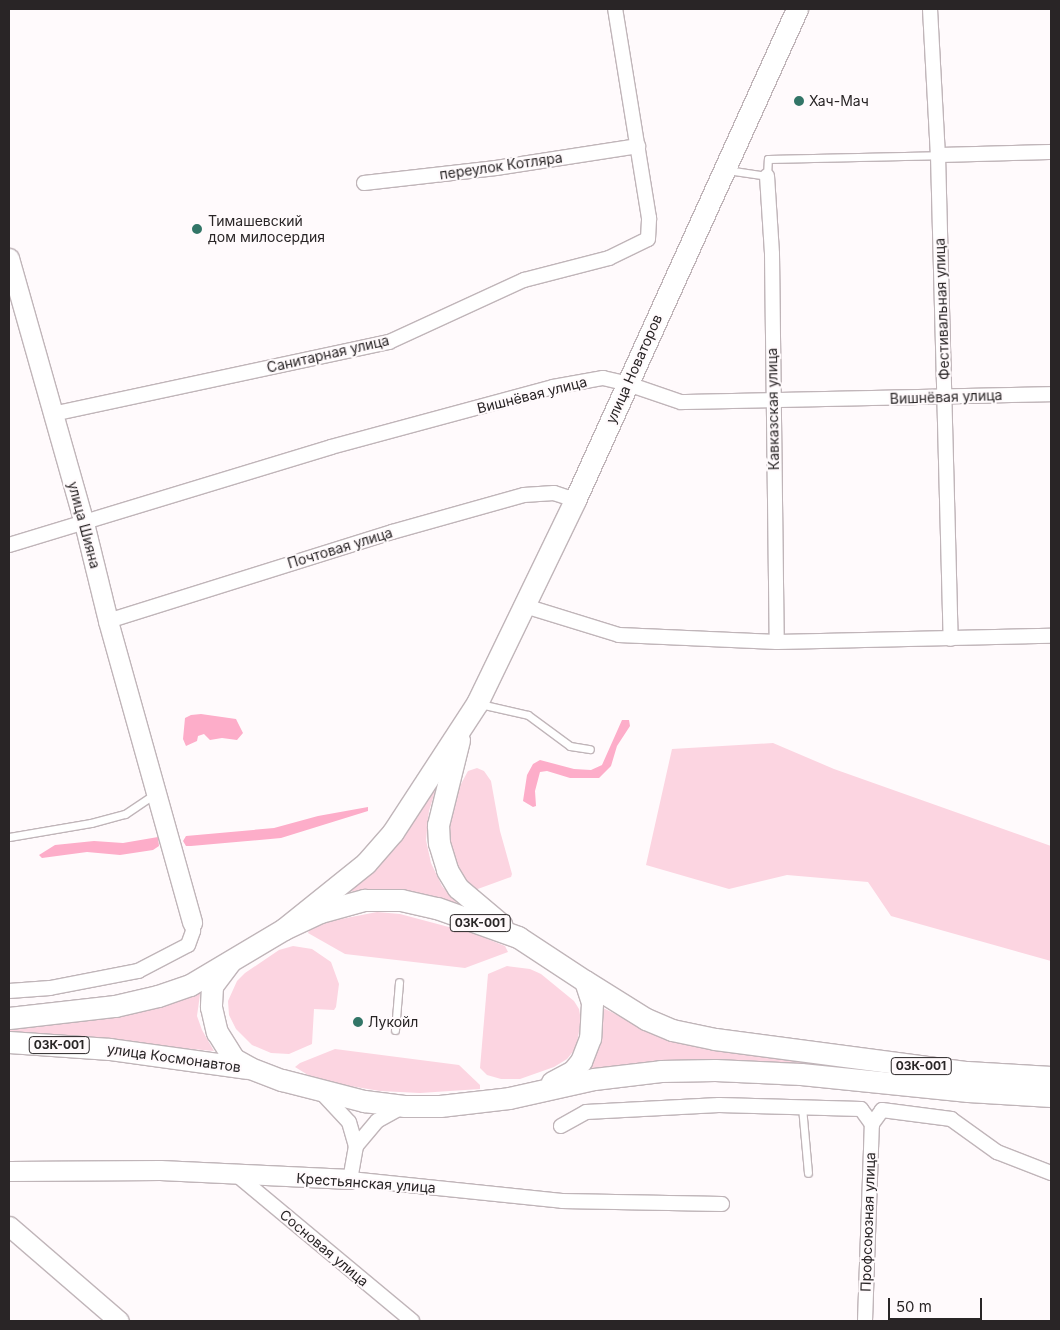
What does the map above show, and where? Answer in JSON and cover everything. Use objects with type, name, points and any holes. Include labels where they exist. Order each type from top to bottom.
[{"type":"main road","name":"улица Новаторов","points":[[284,929],[371,857],[393,832],[477,703],[526,606],[575,500],[797,9]]},
{"type":"main road","points":[[463,726],[438,825],[439,843],[447,870],[458,888],[518,937]]},
{"type":"main road","name":"03К-001","points":[[9,1018],[115,1006],[158,996],[190,985],[284,929],[320,912],[364,900],[401,900],[437,908],[518,937],[646,1019],[672,1030],[715,1039],[968,1072],[1051,1076]]},
{"type":"main road","name":"03К-001","points":[[230,962],[212,986],[211,1007],[217,1032],[234,1059],[250,1068],[320,1092],[364,1101],[404,1106],[457,1104],[527,1094],[603,1078],[661,1071],[715,1070],[801,1074],[968,1091],[1051,1096]]},
{"type":"main road","name":"03К-001","points":[[527,1094],[573,1071],[581,1061],[590,1038],[593,1018],[592,1004],[585,981]]},
{"type":"main road","name":"улица Космонавтов","points":[[9,1042],[110,1049],[250,1068]]},
{"type":"street","points":[[616,9],[638,146]]},
{"type":"street","name":"Фестивальная улица","points":[[930,9],[938,155],[951,639]]},
{"type":"street","name":"переулок Котляра","points":[[364,183],[496,168],[638,146]]},
{"type":"street","name":"Санитарная улица","points":[[53,414],[389,342],[524,280],[609,258],[648,239],[649,218],[638,146]]},
{"type":"street","points":[[938,155],[1051,152]]},
{"type":"street","name":"Кавказская улица","points":[[767,176],[772,254],[777,642]]},
{"type":"street","name":"улица Шияна","points":[[9,258],[84,523],[108,620],[192,922]]},
{"type":"street","name":"Вишнёвая улица","points":[[9,545],[331,447],[553,388],[603,378],[628,384],[681,402],[773,402],[1051,394]]},
{"type":"street","name":"Почтовая улица","points":[[108,620],[392,532],[524,495],[554,494],[575,500]]},
{"type":"street","points":[[526,606],[619,635],[777,642],[1051,636]]},
{"type":"street","points":[[9,991],[50,988],[138,971],[188,945],[193,931],[192,922]]},
{"type":"street","points":[[320,1092],[349,1122],[356,1146],[350,1179]]},
{"type":"street","points":[[561,1126],[586,1112],[719,1105],[861,1108],[872,1124],[882,1110],[951,1120],[997,1152],[1051,1173]]},
{"type":"street","points":[[356,1146],[377,1121],[404,1106]]},
{"type":"street","name":"Профсоюзная улица","points":[[865,1321],[872,1124]]},
{"type":"street","name":"Крестьянская улица","points":[[9,1171],[160,1170],[350,1179],[562,1201],[722,1204]]},
{"type":"street","name":"Сосновая улица","points":[[237,1175],[412,1321]]},
{"type":"street","points":[[9,1226],[119,1321]]},
{"type":"lane","points":[[725,170],[767,176],[768,159],[938,155]]},
{"type":"lane","points":[[477,703],[528,715],[570,746],[590,749]]},
{"type":"lane","points":[[9,837],[91,823],[125,814],[157,792]]},
{"type":"lane","points":[[395,1030],[400,982]]},
{"type":"lane","points":[[802,1106],[808,1173]]},
{"type":"shaded area","points":[[201,714],[236,719],[243,733],[237,740],[222,738],[210,740],[204,734],[198,736],[197,741],[186,746],[183,739],[185,718]]},
{"type":"shaded area","points":[[622,720],[629,720],[630,726],[617,746],[611,766],[599,778],[570,778],[547,771],[540,772],[535,791],[536,806],[533,807],[523,801],[527,775],[533,764],[540,760],[574,769],[591,770],[602,765]]},
{"type":"shaded area","points":[[773,743],[834,769],[1051,846],[1051,961],[891,916],[868,882],[787,875],[729,889],[646,865],[672,749]]},
{"type":"shaded area","points":[[477,768],[484,771],[491,781],[500,831],[512,874],[511,877],[475,890],[471,889],[446,849],[449,806],[468,771]]},
{"type":"shaded area","points":[[439,779],[429,811],[426,840],[431,863],[442,886],[458,904],[375,889],[347,892],[377,869],[402,839]]},
{"type":"shaded area","points":[[368,807],[368,811],[281,838],[191,846],[186,846],[183,841],[186,836],[274,828],[318,816]]},
{"type":"shaded area","points":[[158,837],[159,846],[153,850],[120,855],[87,852],[42,858],[39,855],[55,845],[94,841],[123,843]]},
{"type":"shaded area","points":[[377,912],[400,914],[475,934],[505,946],[508,952],[465,968],[345,954],[308,933],[309,930],[331,921]]},
{"type":"shaded area","points":[[293,946],[312,949],[331,962],[339,984],[336,1007],[334,1010],[314,1009],[312,1044],[289,1054],[271,1053],[252,1045],[236,1029],[229,1015],[228,1001],[237,981],[245,973],[279,950]]},
{"type":"shaded area","points":[[507,966],[530,969],[541,974],[574,1001],[579,1009],[581,1021],[576,1048],[567,1059],[554,1067],[520,1079],[501,1079],[487,1075],[480,1068],[488,974]]},
{"type":"shaded area","points":[[201,987],[197,1016],[202,1030],[214,1051],[9,1032],[9,1025],[85,1020],[142,1009]]},
{"type":"shaded area","points":[[599,1006],[662,1037],[725,1051],[806,1062],[1051,1083],[582,1072]]},
{"type":"shaded area","points":[[335,1049],[459,1065],[480,1085],[480,1089],[420,1093],[380,1091],[344,1085],[308,1075],[295,1067],[300,1063]]},
{"type":"place","name":"Хач-Мач","points":[[799,101]]},
{"type":"place","name":"Тимашевский дом милосердия","points":[[197,229]]},
{"type":"place","name":"Лукойл","points":[[358,1022]]}]
